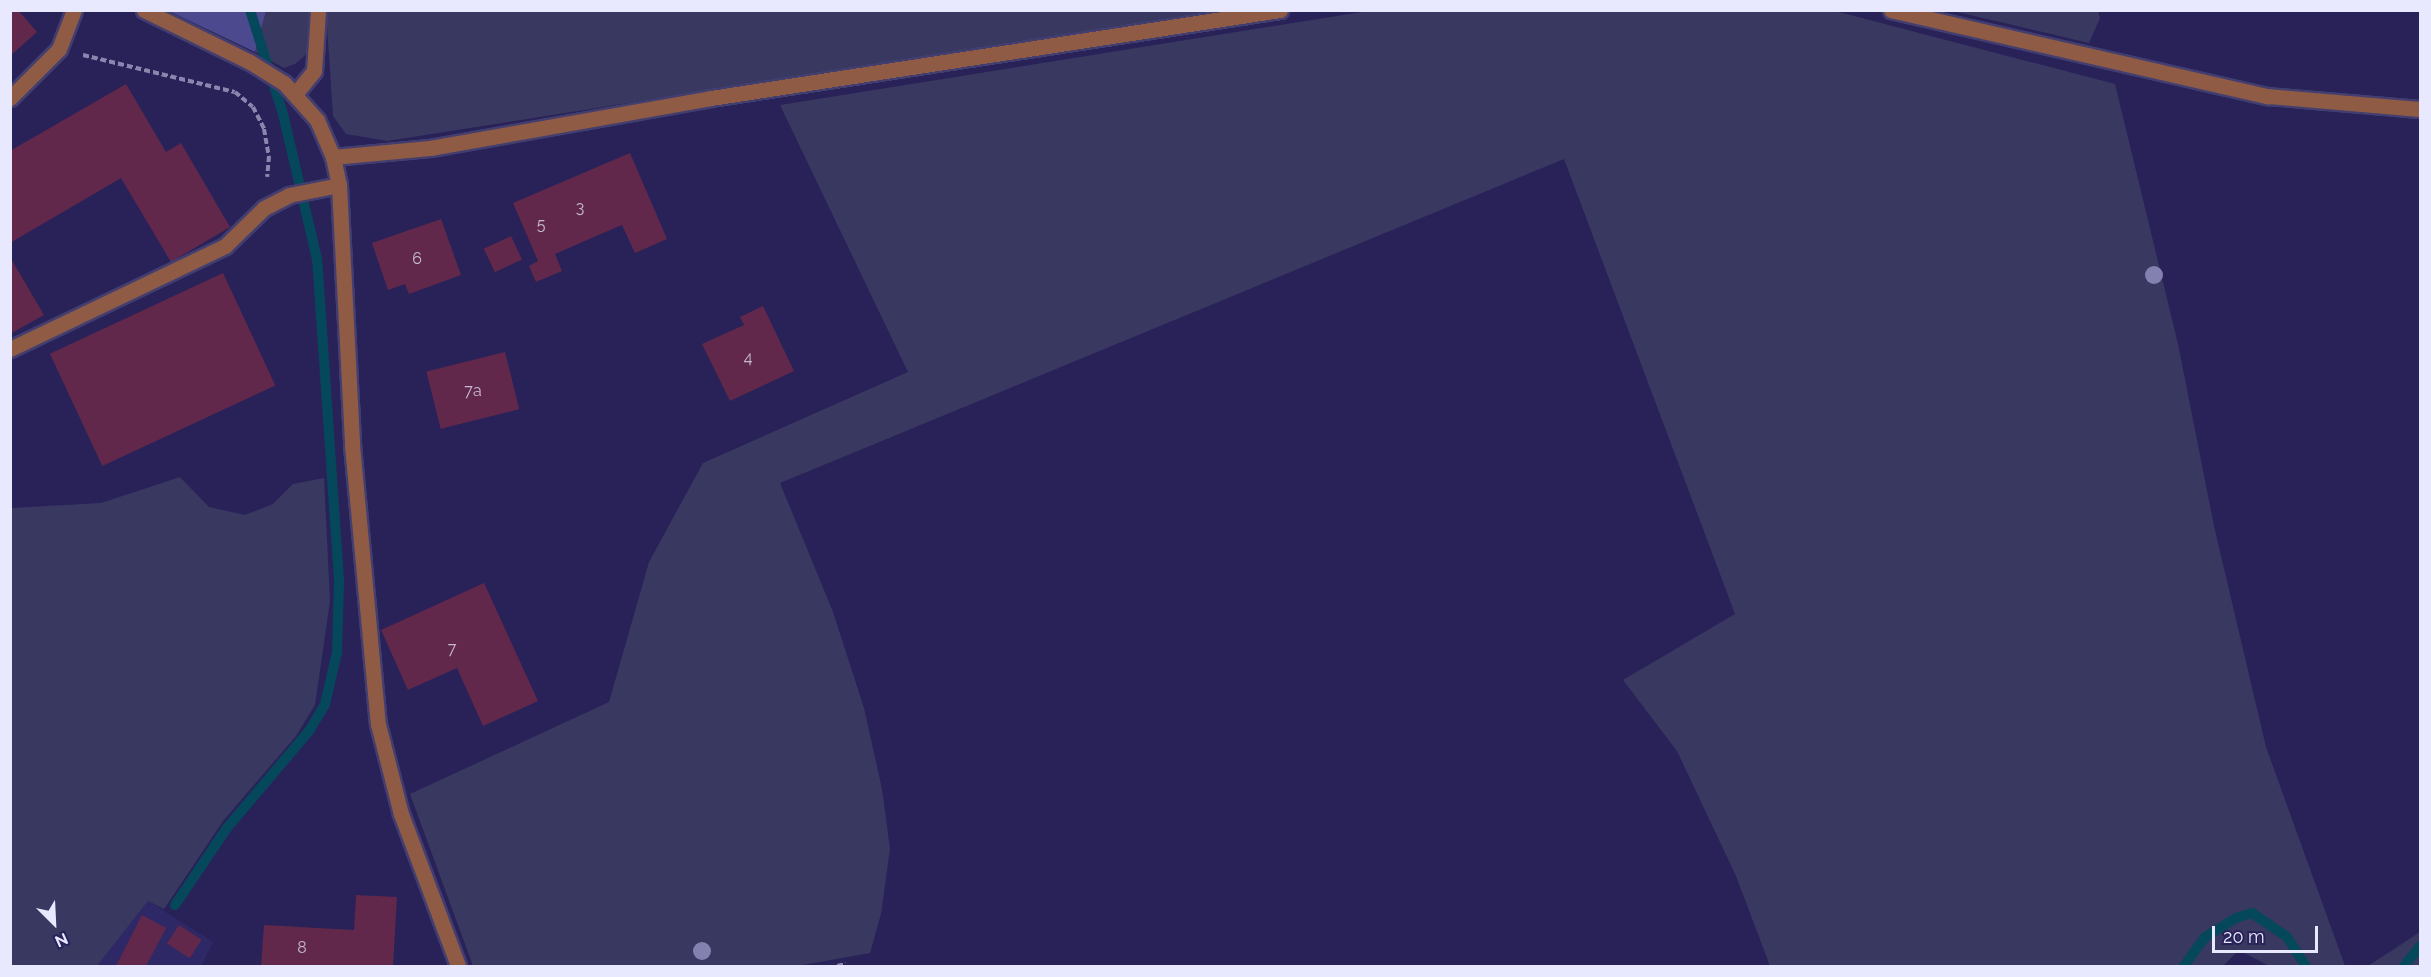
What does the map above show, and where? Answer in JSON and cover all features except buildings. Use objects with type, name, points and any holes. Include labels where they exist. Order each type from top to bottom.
[{"type":"street","points":[[10,98],[59,49],[74,10]]},
{"type":"street","points":[[144,10],[250,62],[290,88],[317,120],[333,157],[339,185],[352,445],[378,724],[401,814],[458,966]]},
{"type":"street","points":[[290,88],[314,71],[318,10]]},
{"type":"street","points":[[333,157],[430,148],[711,98],[1280,10]]},
{"type":"street","points":[[1891,10],[2268,96],[2421,109]]},
{"type":"street","points":[[10,349],[225,246],[264,208],[289,195],[339,185]]},
{"type":"path","points":[[59,49],[235,92],[253,107],[264,129],[269,156],[264,208]]},
{"type":"path","points":[[837,966],[846,964]]},
{"type":"shaded area","points":[[326,10],[1215,11],[387,141],[346,134],[333,116]]},
{"type":"shaded area","points":[[1374,10],[1835,11],[2115,84],[2178,344],[2214,526],[2266,747],[2345,966],[2269,966],[2239,950],[2223,966],[1770,966],[1736,876],[1677,751],[1623,680],[1735,614],[1564,159],[780,483],[833,612],[864,708],[882,789],[890,849],[881,914],[870,953],[797,966],[473,966],[410,794],[609,702],[649,562],[703,463],[908,372],[780,105]]},
{"type":"shaded area","points":[[169,11],[266,11],[255,52]]},
{"type":"shaded area","points":[[266,11],[309,11],[309,52],[295,64],[284,68],[255,52]]},
{"type":"shaded area","points":[[1953,11],[2098,11],[2100,18],[2089,43]]},
{"type":"shaded area","points":[[180,477],[209,507],[245,515],[273,504],[293,484],[324,478],[330,601],[315,705],[296,736],[223,821],[164,909],[148,901],[97,966],[11,966],[11,508],[101,503]]},
{"type":"shaded area","points":[[148,901],[213,942],[201,966],[97,966]]},
{"type":"shaded area","points":[[2420,932],[2420,966],[2368,966]]},
{"type":"waterway","points":[[175,905],[227,828],[309,731],[325,704],[337,653],[339,580],[317,259],[283,114],[250,10]]},
{"type":"waterway","points":[[2184,966],[2204,938],[2236,918],[2252,913],[2287,937],[2306,966]]},
{"type":"waterway","points":[[2404,966],[2420,946]]}]
